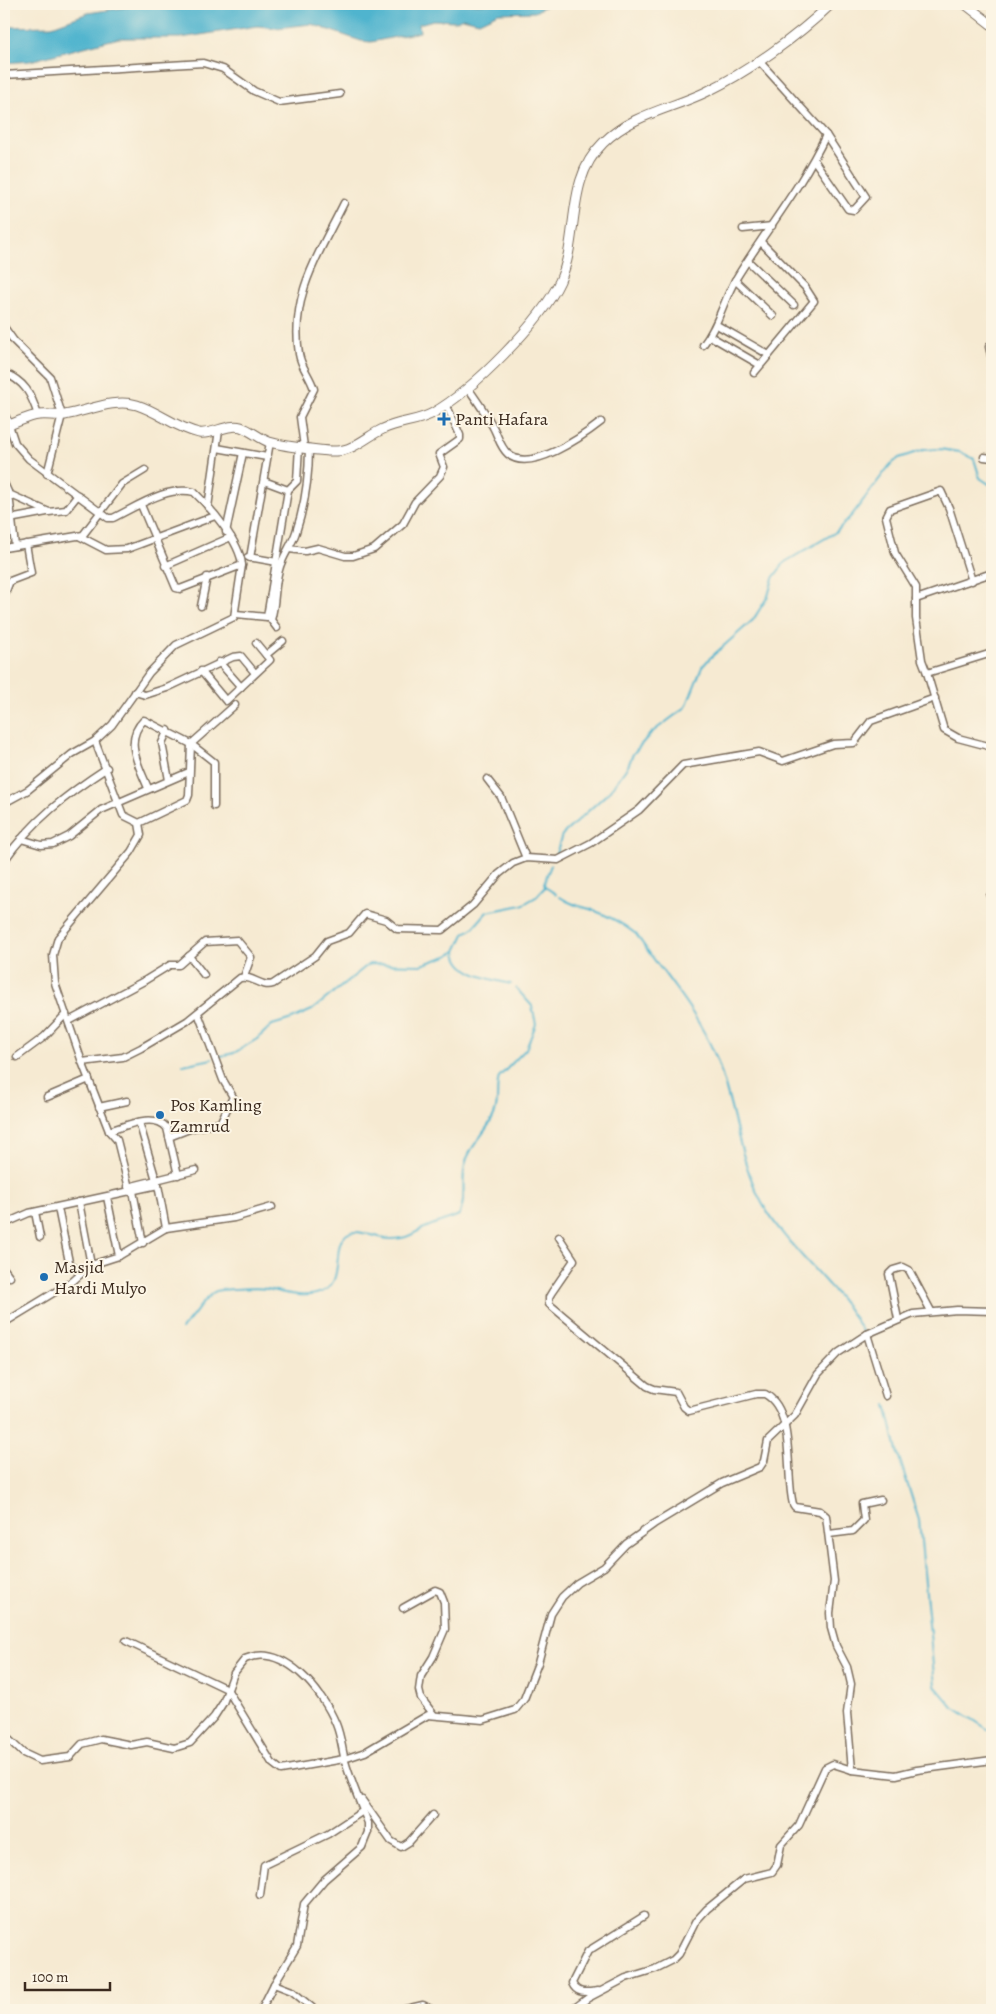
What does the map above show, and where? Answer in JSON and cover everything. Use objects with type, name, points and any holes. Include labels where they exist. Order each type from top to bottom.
[{"type":"street","points":[[9,425],[38,415],[62,415],[128,403],[140,406],[174,424],[203,434],[240,427],[270,442],[340,451],[388,426],[411,422],[432,414],[468,388],[537,318],[559,282],[571,238],[574,199],[592,157],[600,146],[632,121],[706,92],[760,61],[831,4]]},
{"type":"street","points":[[965,4],[992,25]]},
{"type":"street","points":[[760,61],[826,135],[866,197],[854,210],[848,210],[814,160]]},
{"type":"street","points":[[4,75],[203,63],[223,69],[254,91],[279,102],[340,94]]},
{"type":"street","points":[[703,346],[716,325],[735,280],[814,160],[826,135]]},
{"type":"street","points":[[278,628],[271,620],[276,599],[279,568],[296,532],[305,496],[304,447],[300,417],[314,388],[299,354],[298,306],[303,287],[344,203]]},
{"type":"street","points":[[743,229],[772,226]]},
{"type":"street","points":[[754,373],[814,301],[805,287],[761,242]]},
{"type":"street","points":[[748,261],[794,305]]},
{"type":"street","points":[[735,280],[773,316]]},
{"type":"street","points":[[716,325],[769,355]]},
{"type":"street","points":[[4,327],[14,341],[50,376],[62,415],[47,474]]},
{"type":"street","points":[[710,336],[760,365]]},
{"type":"street","points":[[992,344],[989,347],[992,359]]},
{"type":"street","points":[[4,373],[24,385],[32,395],[38,415]]},
{"type":"street","points":[[468,388],[483,408],[502,447],[517,460],[525,460],[565,447],[601,422]]},
{"type":"street","points":[[289,549],[305,551],[318,548],[344,556],[353,556],[365,554],[385,541],[403,524],[415,502],[440,476],[444,468],[439,454],[460,439],[446,404]]},
{"type":"street","points":[[4,416],[15,443],[22,452],[47,474],[108,518],[113,518],[171,492],[183,490],[194,492],[215,516],[241,557],[242,565],[235,616]]},
{"type":"street","points":[[208,507],[219,430]]},
{"type":"street","points":[[250,558],[259,495],[264,481],[270,442]]},
{"type":"street","points":[[4,803],[28,790],[72,754],[96,741],[112,725],[149,673],[176,645],[235,616],[267,617],[288,490],[297,481],[304,447]]},
{"type":"street","points":[[217,448],[267,457]]},
{"type":"street","points":[[228,534],[243,453]]},
{"type":"street","points":[[984,457],[992,458]]},
{"type":"street","points":[[4,548],[79,536],[87,532],[122,484],[145,470]]},
{"type":"street","points":[[264,481],[288,490]]},
{"type":"street","points":[[4,483],[16,546]]},
{"type":"street","points":[[972,581],[949,508],[942,492],[938,490],[894,506],[886,517],[895,553],[916,586],[921,654],[944,730],[958,738],[992,747]]},
{"type":"street","points":[[7,492],[48,511]]},
{"type":"street","points":[[4,520],[48,511],[66,510],[78,495]]},
{"type":"street","points":[[141,505],[165,566],[178,589],[242,565]]},
{"type":"street","points":[[79,536],[110,550],[127,550],[215,516]]},
{"type":"street","points":[[165,566],[228,534]]},
{"type":"street","points":[[4,596],[10,580],[31,573],[26,544]]},
{"type":"street","points":[[241,557],[276,562]]},
{"type":"street","points":[[916,599],[972,581],[992,572]]},
{"type":"street","points":[[201,606],[207,577]]},
{"type":"street","points":[[266,655],[283,641]]},
{"type":"street","points":[[201,671],[226,701],[270,660],[256,644]]},
{"type":"street","points":[[927,673],[992,653]]},
{"type":"street","points":[[135,692],[145,695],[167,688],[219,662],[241,656],[255,673]]},
{"type":"street","points":[[219,662],[241,687]]},
{"type":"street","points":[[82,1062],[113,1059],[133,1053],[198,1013],[235,980],[244,977],[265,985],[274,984],[316,956],[327,941],[349,933],[365,914],[386,920],[397,929],[442,930],[473,905],[499,874],[517,861],[526,858],[558,860],[591,843],[638,810],[683,765],[759,752],[783,761],[833,744],[854,743],[871,721],[935,698]]},
{"type":"street","points":[[96,741],[120,802],[123,815],[141,822],[187,800],[189,795],[191,744],[235,705]]},
{"type":"street","points":[[148,788],[135,757],[133,741],[136,732],[144,720],[168,730],[191,744],[214,762],[214,806]]},
{"type":"street","points":[[168,730],[162,743],[169,780]]},
{"type":"street","points":[[4,861],[21,838],[66,795],[107,768]]},
{"type":"street","points":[[21,838],[41,845],[53,844],[75,832],[95,813],[148,788],[189,772]]},
{"type":"street","points":[[487,779],[501,797],[526,858]]},
{"type":"street","points":[[141,822],[141,835],[132,852],[91,897],[58,938],[54,947],[55,983],[82,1062],[109,1131],[117,1140],[143,1243]]},
{"type":"street","points":[[17,1057],[67,1018],[144,981],[170,965],[179,965],[204,942],[235,939],[251,957],[244,977]]},
{"type":"street","points":[[190,956],[204,975]]},
{"type":"street","points":[[169,1137],[192,1128],[220,1123],[233,1097],[223,1080],[198,1013]]},
{"type":"street","points":[[47,1097],[89,1080]]},
{"type":"street","points":[[100,1107],[127,1101]]},
{"type":"street","points":[[109,1131],[139,1122],[158,1121],[167,1128],[178,1175]]},
{"type":"street","points":[[139,1122],[157,1183],[166,1228]]},
{"type":"street","points":[[4,1224],[35,1212],[107,1197],[196,1170]]},
{"type":"street","points":[[107,1197],[119,1256]]},
{"type":"street","points":[[79,1202],[91,1265]]},
{"type":"street","points":[[4,1323],[73,1282],[91,1265],[119,1256],[166,1228],[234,1218],[272,1207]]},
{"type":"street","points":[[58,1208],[69,1262],[80,1274]]},
{"type":"street","points":[[35,1212],[40,1237]]},
{"type":"street","points":[[559,1237],[574,1260],[549,1297],[550,1304],[620,1366],[654,1389],[676,1392],[684,1407],[689,1411],[750,1395],[765,1394],[776,1405],[784,1427],[789,1487],[793,1504],[795,1507],[822,1512],[829,1534],[834,1581],[830,1619],[833,1637],[850,1676],[847,1713],[852,1770]]},
{"type":"street","points":[[898,1319],[889,1274],[893,1270],[903,1267],[909,1270],[931,1311]]},
{"type":"street","points":[[4,1269],[10,1277]]},
{"type":"street","points":[[126,1641],[227,1689],[276,1768],[287,1770],[344,1759],[365,1752],[424,1716],[434,1714],[482,1720],[508,1713],[521,1705],[538,1663],[551,1614],[562,1597],[577,1583],[604,1567],[626,1544],[654,1524],[722,1483],[760,1467],[764,1461],[768,1441],[784,1427],[801,1406],[822,1369],[838,1353],[866,1334],[913,1314],[931,1311],[992,1311]]},
{"type":"street","points":[[866,1334],[886,1396]]},
{"type":"street","points":[[829,1534],[855,1530],[865,1518],[861,1508],[862,1504],[882,1500]]},
{"type":"street","points":[[403,1608],[435,1590],[440,1592],[444,1598],[444,1633],[420,1680],[419,1694],[434,1714]]},
{"type":"street","points":[[4,1735],[23,1753],[40,1761],[70,1757],[82,1744],[101,1740],[130,1745],[147,1742],[174,1748],[190,1743],[214,1717],[223,1703],[227,1689],[239,1664],[252,1656],[270,1656],[289,1664],[308,1681],[329,1710],[336,1724],[344,1759],[369,1828],[365,1841],[351,1858],[324,1880],[304,1904],[297,1946],[261,2010]]},
{"type":"street","points":[[572,2010],[588,1998],[626,1978],[655,1969],[677,1957],[696,1921],[706,1909],[744,1879],[772,1872],[777,1865],[781,1845],[800,1825],[825,1768],[833,1764],[852,1770],[896,1775],[916,1770],[992,1760]]},
{"type":"street","points":[[356,1793],[396,1846],[401,1847],[409,1842],[433,1815]]},
{"type":"street","points":[[260,1895],[264,1865],[321,1838],[364,1811]]},
{"type":"street","points":[[606,1990],[582,1993],[577,1991],[572,1983],[588,1951],[644,1916]]},
{"type":"street","points":[[274,1984],[292,1991],[315,2010]]},
{"type":"street","points":[[402,2010],[423,2005],[433,2010]]},
{"type":"street","points":[[554,2010],[568,2010]]},
{"type":"water","points":[[148,4],[379,4],[396,8],[427,4],[549,4],[535,12],[498,13],[479,22],[463,18],[456,21],[433,20],[419,24],[420,32],[371,42],[361,41],[311,24],[277,28],[257,26],[181,38],[119,38],[30,61],[4,63],[4,27],[52,26],[88,13]]},
{"type":"waterway","points":[[556,854],[562,835],[610,791],[628,766],[633,754],[651,733],[686,707],[702,667],[753,620],[768,596],[773,578],[785,562],[836,532],[852,515],[890,465],[899,458],[923,450],[940,449],[960,452],[974,459],[980,478],[992,486]]},
{"type":"waterway","points":[[551,865],[544,883],[545,887],[556,894]]},
{"type":"waterway","points":[[217,1057],[234,1053],[257,1039],[272,1025],[312,1010],[369,964],[421,965],[447,956],[456,951],[464,934],[473,928],[487,912],[522,905],[536,897],[545,887]]},
{"type":"waterway","points":[[560,897],[608,917],[636,934],[689,1008],[708,1039],[715,1055],[747,1168],[762,1203],[786,1237],[841,1300],[854,1317],[864,1335]]},
{"type":"waterway","points":[[456,951],[458,959],[469,971],[486,978],[511,984]]},
{"type":"waterway","points":[[181,1329],[205,1300],[218,1290],[259,1288],[304,1295],[316,1294],[326,1290],[336,1275],[339,1247],[342,1239],[347,1234],[357,1232],[387,1239],[399,1238],[459,1215],[463,1203],[467,1158],[494,1115],[497,1105],[499,1077],[526,1049],[536,1024],[532,1006],[516,988]]},
{"type":"waterway","points":[[183,1065],[212,1059]]},
{"type":"waterway","points":[[886,1405],[897,1451],[919,1520],[935,1686],[952,1706],[992,1732]]},
{"type":"place","name":"Panti Hafara","points":[[444,419]]},
{"type":"place","name":"Pos Kamling Zamrud","points":[[160,1115]]},
{"type":"place","name":"Masjid Hardi Mulyo","points":[[44,1277]]}]
